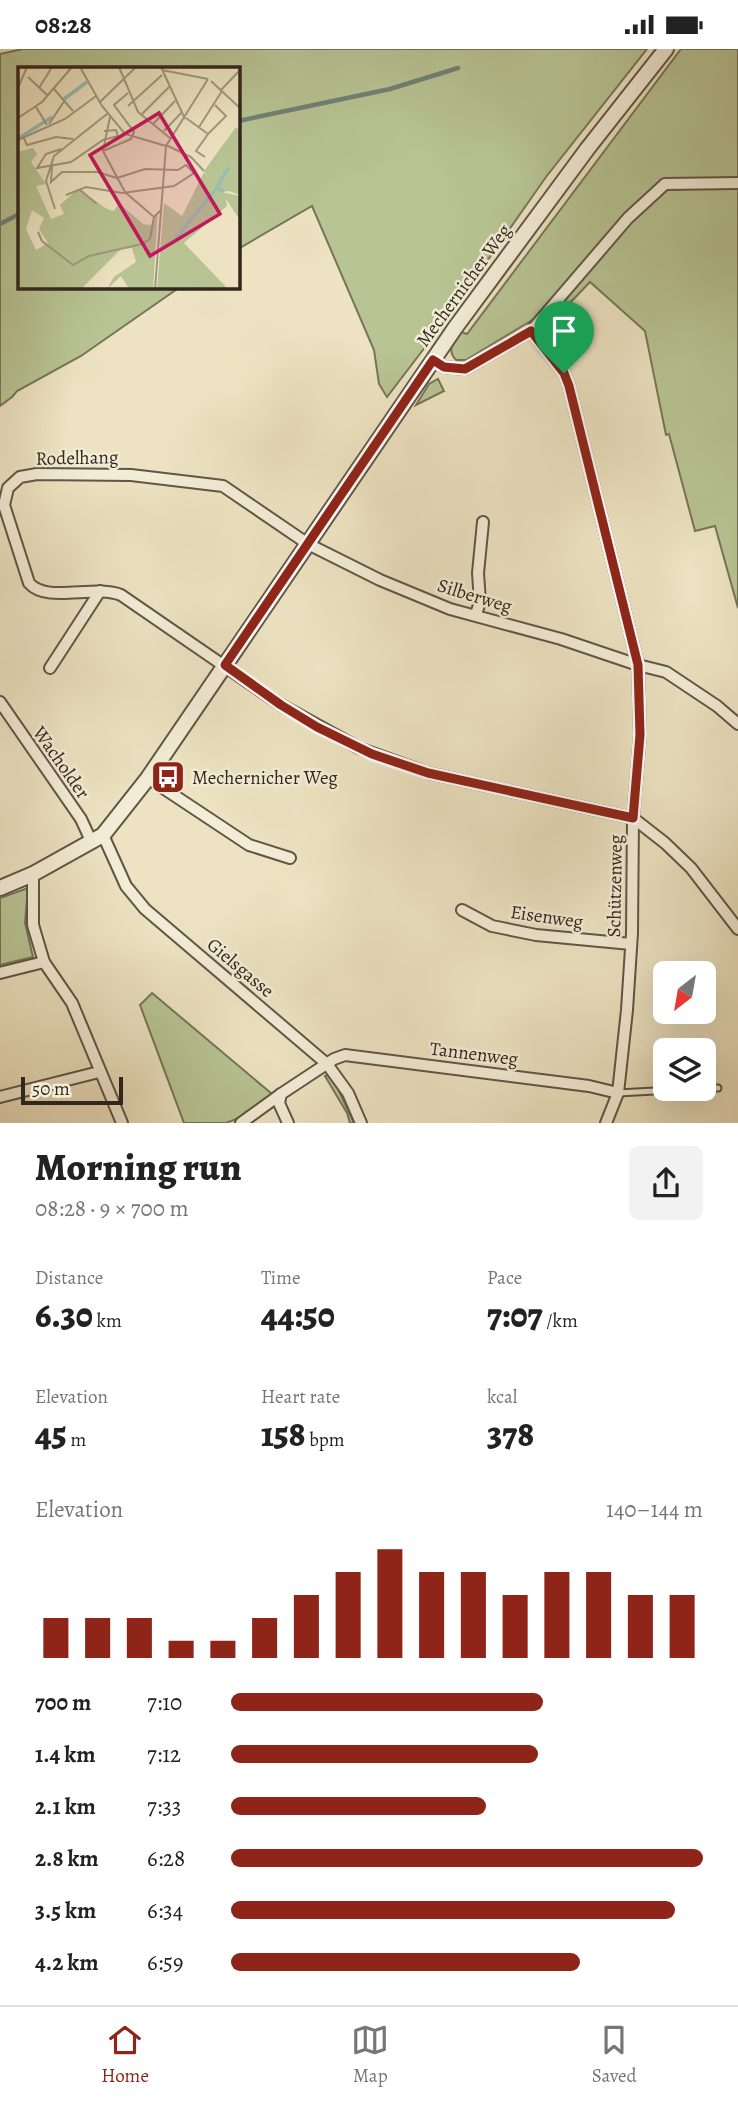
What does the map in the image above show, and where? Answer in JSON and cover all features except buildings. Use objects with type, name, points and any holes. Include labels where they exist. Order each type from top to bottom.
[{"type":"street","name":"Mechernicher Weg","points":[[0,888],[33,874],[97,839],[148,778],[433,360],[588,148],[666,49]]},
{"type":"street","points":[[433,360],[444,367],[465,369],[531,331],[628,218],[665,184],[738,183]]},
{"type":"street","name":"Schützenweg","points":[[531,331],[564,373],[569,386],[638,665],[640,735],[633,818],[627,1010],[618,1093],[606,1123]]},
{"type":"street","name":"Rodelhang","points":[[308,544],[223,486],[131,475],[37,474],[20,477],[5,495],[4,505],[29,583],[41,593],[111,591],[121,595],[281,705],[317,727],[372,754],[428,773],[633,818]]},
{"type":"street","points":[[476,614],[480,602],[478,573],[483,522]]},
{"type":"street","name":"Silberweg","points":[[308,544],[380,580],[450,609],[562,639],[666,672],[717,706],[738,724]]},
{"type":"street","points":[[50,668],[100,591]]},
{"type":"street","name":"Wacholder","points":[[0,702],[97,839]]},
{"type":"street","points":[[148,778],[249,845],[290,858]]},
{"type":"street","points":[[633,818],[691,868],[738,929]]},
{"type":"street","name":"Gielsgasse","points":[[97,839],[126,886],[145,909],[327,1064],[348,1093],[361,1123]]},
{"type":"street","points":[[33,874],[33,925],[44,962],[72,1003],[122,1123]]},
{"type":"street","name":"Eisenweg","points":[[462,910],[492,926],[536,936],[631,944]]},
{"type":"street","points":[[0,973],[44,962]]},
{"type":"street","name":"Tannenweg","points":[[327,1064],[345,1055],[589,1086],[618,1093]]},
{"type":"street","points":[[241,1123],[327,1064]]},
{"type":"street","points":[[0,1097],[99,1072]]},
{"type":"street","points":[[281,1094],[279,1103],[288,1123]]},
{"type":"lane","points":[[618,1093],[653,1091]]},
{"type":"green space","points":[[23,49],[647,49],[546,177],[445,321],[387,397],[379,384],[374,350],[312,206],[240,248],[240,67],[18,67],[18,289],[177,289],[81,356],[17,391],[0,406],[0,54]]},
{"type":"green space","points":[[681,49],[738,49],[738,608],[715,526],[695,531],[669,434],[666,435],[645,331],[590,282],[542,332],[534,319],[466,360],[456,360],[452,353],[452,346],[458,335],[461,332],[467,334]]},
{"type":"green space","points":[[438,379],[444,391],[416,405],[429,384]]},
{"type":"green space","points":[[28,888],[25,923],[33,957],[0,965],[0,898]]},
{"type":"green space","points":[[152,993],[272,1094],[239,1118],[226,1123],[184,1123],[140,1005]]},
{"type":"green space","points":[[328,1075],[338,1089],[354,1123],[350,1123],[325,1076]]},
{"type":"waterway","points":[[240,121],[390,89],[458,68]]},
{"type":"waterway","points":[[0,224],[18,215]]},
{"type":"place","name":"Mechernicher Weg","points":[[168,777]]},
{"type":"route","points":[[531,331],[564,373],[638,665],[640,735],[633,818],[428,773],[372,754],[317,727],[225,665],[433,360],[444,367],[465,369],[531,331]]}]
